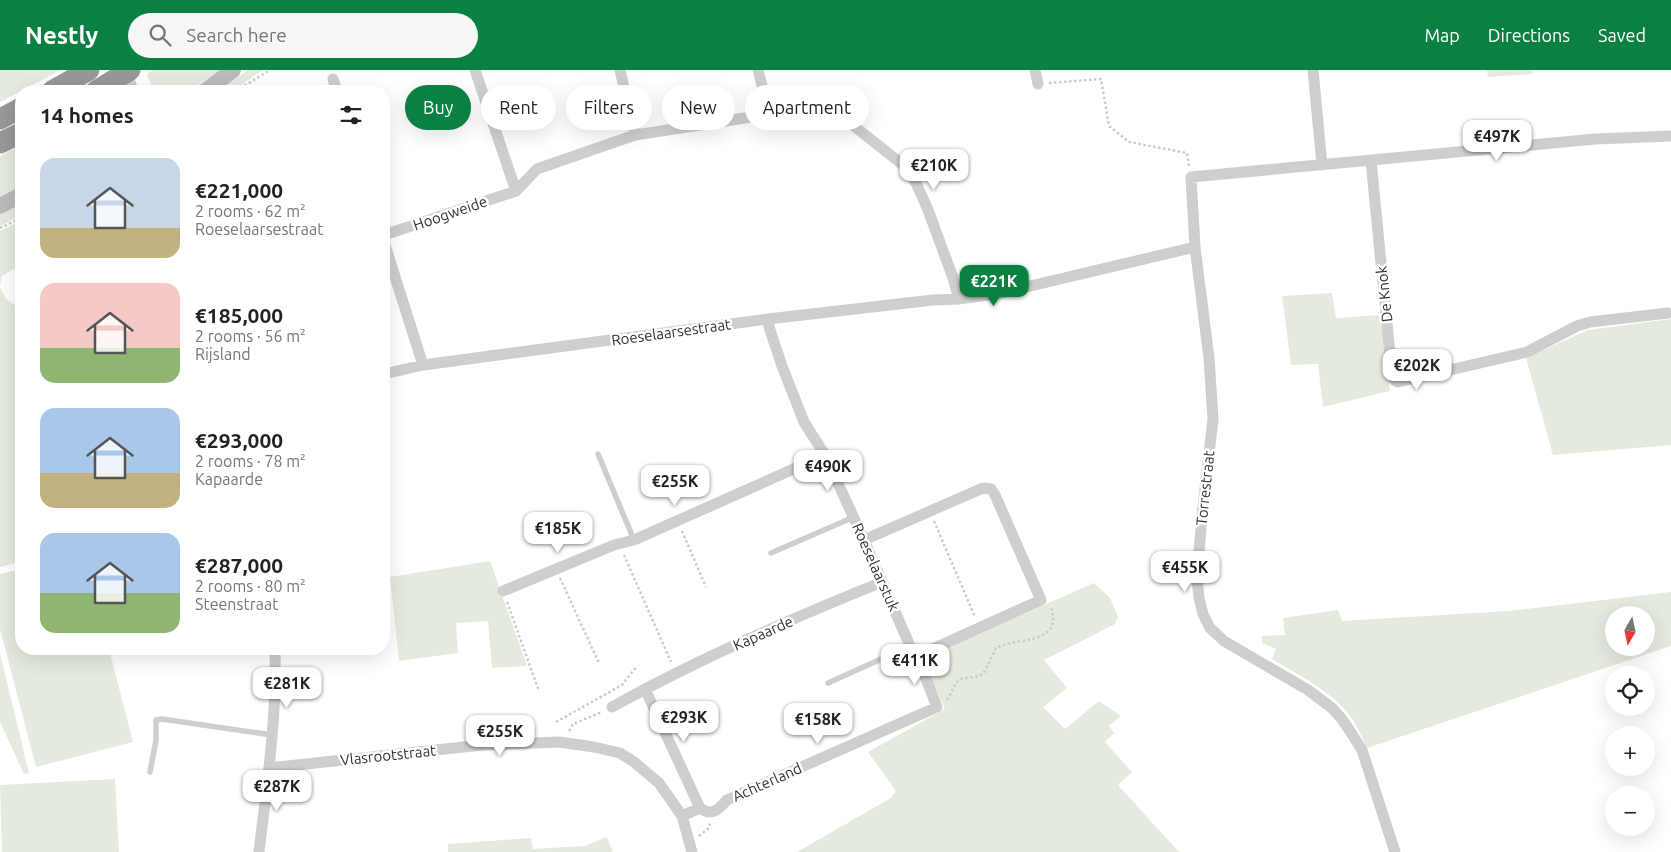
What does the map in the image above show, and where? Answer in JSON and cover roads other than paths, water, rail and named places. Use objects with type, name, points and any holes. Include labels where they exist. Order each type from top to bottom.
[{"type":"highway","points":[[63,85],[89,70]]},
{"type":"highway","points":[[113,85],[130,79]]},
{"type":"highway","points":[[0,119],[15,111]]},
{"type":"highway","points":[[0,143],[15,135]]},
{"type":"main road","points":[[213,85],[233,70]]},
{"type":"main road","points":[[0,206],[15,198]]},
{"type":"street","points":[[475,70],[516,191]]},
{"type":"street","points":[[620,70],[635,135]]},
{"type":"street","points":[[758,70],[762,85]]},
{"type":"street","points":[[1035,70],[1038,84]]},
{"type":"street","points":[[1313,70],[1322,165]]},
{"type":"street","points":[[333,79],[335,85]]},
{"type":"street","name":"Hoogweide","points":[[390,233],[516,191],[537,169],[635,135],[745,118]]},
{"type":"street","name":"Hoogweide","points":[[859,130],[907,168],[913,177],[928,210],[959,299]]},
{"type":"street","points":[[1195,247],[1191,177],[1595,139],[1671,136]]},
{"type":"street","name":"De Knok","points":[[1371,161],[1394,380],[1398,382],[1527,352],[1577,326],[1590,322],[1668,313]]},
{"type":"street","name":"Roeselaarsestraat","points":[[390,373],[423,365],[768,319],[1001,293],[1195,247]]},
{"type":"street","name":"Torrestraat","points":[[1195,247],[1209,358],[1213,419],[1197,578],[1203,614],[1210,628],[1224,641],[1322,700],[1346,724],[1362,750],[1394,852]]},
{"type":"street","points":[[390,261],[423,365]]},
{"type":"street","name":"Roeselaarstuk","points":[[768,319],[782,366],[804,422],[825,454],[937,706]]},
{"type":"street","points":[[503,591],[614,545],[634,540],[825,454]]},
{"type":"street","points":[[864,540],[983,488],[991,489],[996,495],[1041,600],[979,628],[914,651]]},
{"type":"street","name":"Kapaarde","points":[[612,707],[675,673],[882,582]]},
{"type":"street","points":[[259,852],[272,735],[276,685],[275,655]]},
{"type":"street","points":[[645,689],[700,808],[682,816]]},
{"type":"street","name":"Achterland","points":[[700,808],[705,812],[719,810],[727,800],[937,706]]},
{"type":"street","name":"Vlasrootstraat","points":[[269,768],[482,745],[568,743],[620,753],[659,783],[682,816],[691,847]]},
{"type":"lane","points":[[598,454],[634,540]]},
{"type":"lane","points":[[771,553],[854,517]]},
{"type":"lane","points":[[828,683],[914,651]]},
{"type":"lane","points":[[150,772],[156,740],[156,720],[162,718],[272,735]]}]
